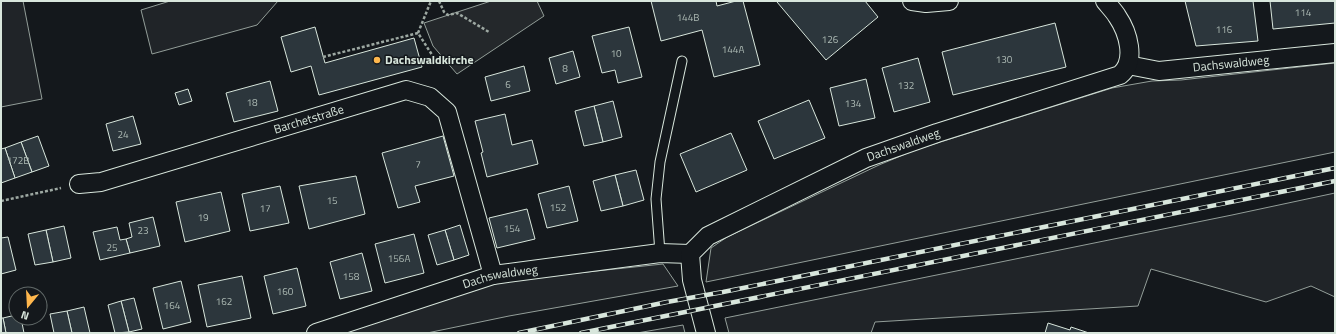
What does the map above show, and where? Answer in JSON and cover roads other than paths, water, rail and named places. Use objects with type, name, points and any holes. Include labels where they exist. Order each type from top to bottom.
[{"type":"street","points":[[912,1],[926,3],[949,1]]},
{"type":"street","points":[[1105,1],[1117,16],[1126,36],[1130,53],[1128,65]]},
{"type":"street","name":"Dachswaldweg","points":[[316,333],[493,275],[660,253],[690,254],[708,236],[866,158],[937,133],[1120,75],[1126,71],[1128,65],[1159,71],[1335,52]]},
{"type":"street","name":"Barchetstraße","points":[[79,184],[101,182],[406,90],[430,97],[447,112],[493,275]]},
{"type":"street","points":[[690,254],[692,280],[706,333]]},
{"type":"lane","points":[[660,253],[656,198],[660,162],[682,61]]},
{"type":"railway","points":[[519,333],[1335,168]]},
{"type":"railway","points":[[581,333],[1335,181]]},
{"type":"place","name":"Dachswaldkirche","points":[[377,60]]}]
